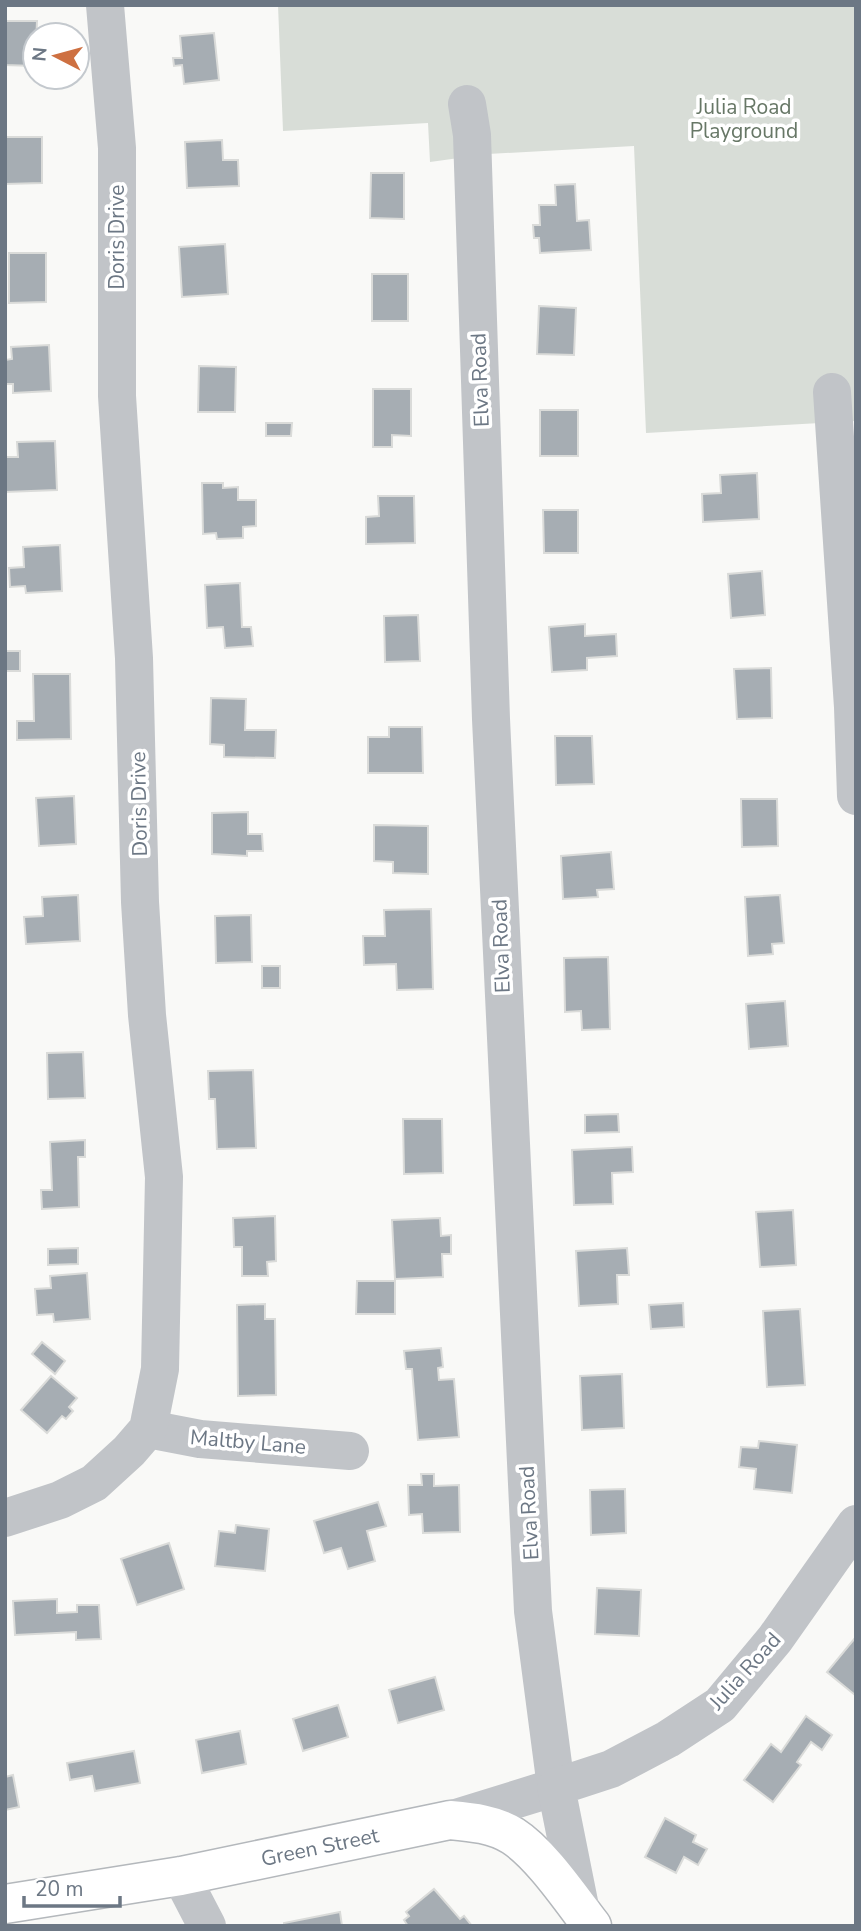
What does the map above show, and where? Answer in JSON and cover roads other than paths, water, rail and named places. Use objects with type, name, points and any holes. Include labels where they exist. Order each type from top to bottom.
[{"type":"main road","name":"Green Street","points":[[5,1904],[181,1876],[450,1820],[482,1824],[513,1836],[545,1866],[587,1919]]},
{"type":"street","name":"Doris Drive","points":[[105,5],[117,148],[117,396],[134,658],[140,902],[147,1015],[164,1177],[160,1369],[148,1429]]},
{"type":"street","name":"Elva Road","points":[[467,104],[472,135],[490,692],[533,1611],[556,1787]]},
{"type":"street","points":[[832,392],[855,707],[856,796]]},
{"type":"street","name":"Maltby Lane","points":[[148,1429],[201,1439],[349,1451]]},
{"type":"street","points":[[5,1518],[60,1500],[94,1483],[129,1451],[148,1429]]},
{"type":"street","name":"Julia Road","points":[[450,1820],[611,1769],[668,1739],[720,1705],[775,1639],[856,1524]]},
{"type":"street","points":[[556,1787],[587,1919]]},
{"type":"street","points":[[181,1876],[207,1926]]},
{"type":"park label","name":"Julia Road Playground","points":[[744,119]]}]
